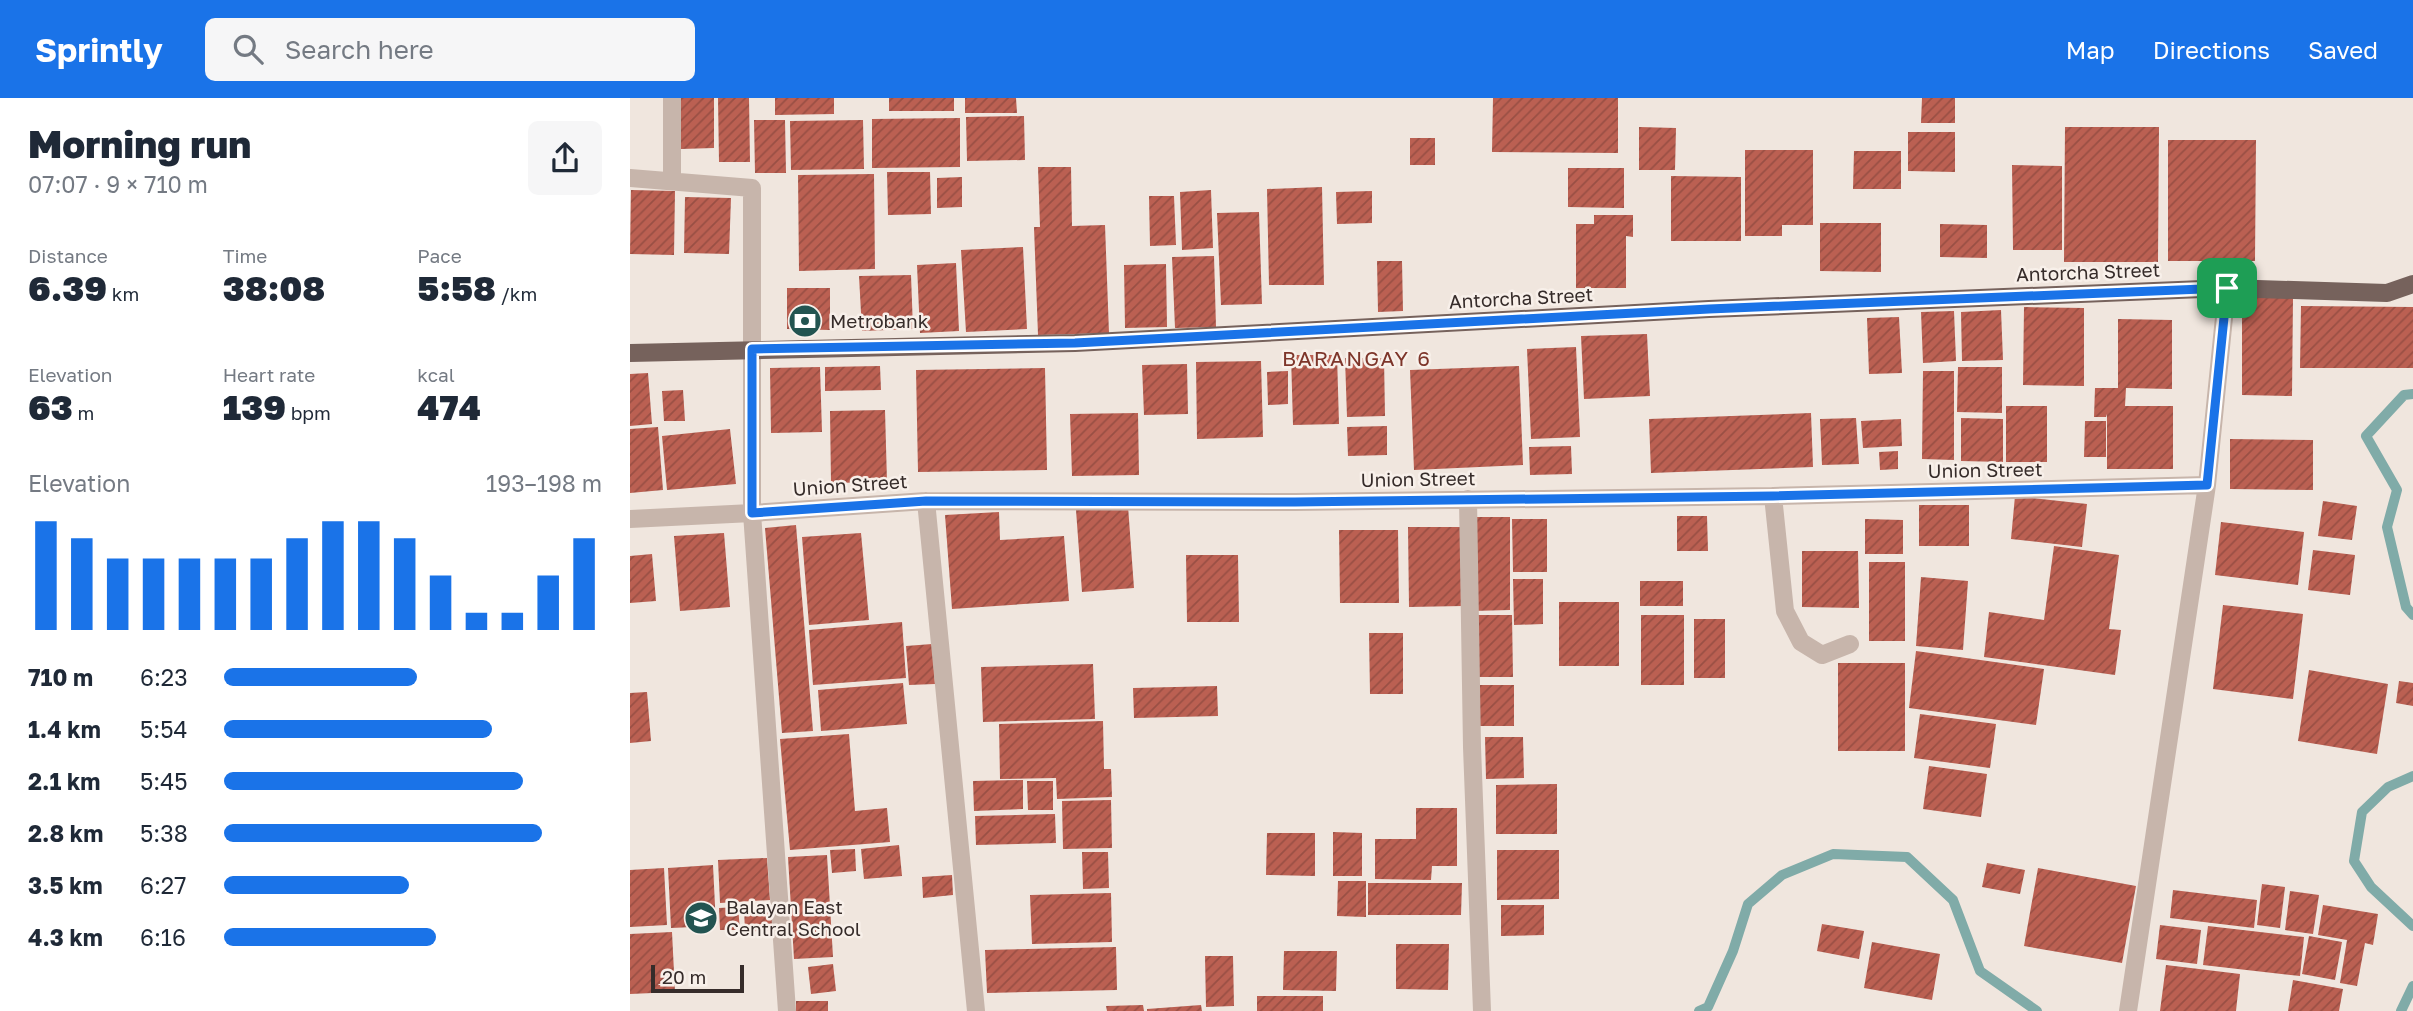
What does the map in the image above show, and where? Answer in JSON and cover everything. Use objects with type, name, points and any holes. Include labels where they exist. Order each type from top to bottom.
[{"type":"main road","name":"Antorcha Street","points":[[630,353],[1075,343],[1722,308],[2227,288],[2387,293],[2413,284]]},
{"type":"street","points":[[672,98],[672,181]]},
{"type":"street","points":[[630,178],[752,188],[752,513],[787,1011]]},
{"type":"street","points":[[2128,1011],[2207,485],[2227,288]]},
{"type":"street","name":"Union Street","points":[[630,519],[926,501],[1295,502],[1773,496],[2207,485]]},
{"type":"street","points":[[1773,496],[1785,611],[1801,642],[1822,655],[1850,644]]},
{"type":"street","points":[[1468,499],[1472,747],[1482,1011]]},
{"type":"street","points":[[926,501],[976,1011]]},
{"type":"building","points":[[680,98],[714,98],[714,148],[681,149]]},
{"type":"building","points":[[718,98],[749,98],[750,162],[719,162]]},
{"type":"building","points":[[775,98],[834,98],[834,114],[775,115]]},
{"type":"building","points":[[889,98],[954,98],[954,111],[889,111]]},
{"type":"building","points":[[965,98],[1016,98],[1017,113],[965,113]]},
{"type":"building","points":[[1493,98],[1618,98],[1618,153],[1492,152]]},
{"type":"building","points":[[1922,98],[1955,98],[1955,123],[1921,123]]},
{"type":"building","points":[[1024,116],[1025,160],[967,161],[966,117]]},
{"type":"building","points":[[960,118],[960,167],[872,168],[872,119]]},
{"type":"building","points":[[754,120],[785,120],[786,173],[755,173]]},
{"type":"building","points":[[863,120],[864,169],[791,170],[790,121]]},
{"type":"building","points":[[1639,127],[1676,128],[1675,170],[1639,170]]},
{"type":"building","points":[[2065,127],[2159,127],[2158,262],[2064,262]]},
{"type":"building","points":[[1908,132],[1955,132],[1955,172],[1908,171]]},
{"type":"building","points":[[1410,138],[1435,138],[1435,165],[1410,165]]},
{"type":"building","points":[[2168,140],[2256,140],[2255,261],[2168,261]]},
{"type":"building","points":[[1745,150],[1813,150],[1813,225],[1782,225],[1782,236],[1745,236]]},
{"type":"building","points":[[1854,151],[1901,151],[1901,189],[1853,189]]},
{"type":"building","points":[[2012,165],[2062,166],[2062,250],[2013,250]]},
{"type":"building","points":[[1038,167],[1071,167],[1072,226],[1105,225],[1109,333],[1038,335],[1034,227],[1040,227]]},
{"type":"building","points":[[1568,168],[1624,168],[1624,208],[1568,207]]},
{"type":"building","points":[[887,172],[930,172],[931,214],[888,215]]},
{"type":"building","points":[[874,174],[875,269],[799,271],[798,175]]},
{"type":"building","points":[[1671,176],[1741,177],[1741,241],[1671,241]]},
{"type":"building","points":[[962,177],[962,207],[937,208],[937,178]]},
{"type":"building","points":[[1322,187],[1324,285],[1269,285],[1267,189]]},
{"type":"building","points":[[631,190],[675,191],[674,255],[630,254]]},
{"type":"building","points":[[1211,190],[1213,248],[1182,250],[1180,192]]},
{"type":"building","points":[[1372,191],[1372,223],[1337,224],[1336,192]]},
{"type":"building","points":[[1149,196],[1174,196],[1176,245],[1150,246]]},
{"type":"building","points":[[685,197],[731,198],[729,254],[684,253]]},
{"type":"building","points":[[1259,212],[1262,304],[1221,305],[1217,213]]},
{"type":"building","points":[[1594,215],[1633,215],[1633,237],[1626,236],[1626,288],[1576,288],[1576,224],[1594,224]]},
{"type":"building","points":[[1820,223],[1881,223],[1881,272],[1820,271]]},
{"type":"building","points":[[1940,224],[1987,225],[1987,258],[1940,257]]},
{"type":"building","points":[[1023,247],[1027,329],[966,332],[961,250]]},
{"type":"building","points":[[1214,256],[1216,327],[1175,328],[1172,257]]},
{"type":"building","points":[[1377,261],[1402,261],[1403,311],[1378,312]]},
{"type":"building","points":[[956,263],[959,331],[920,333],[917,265]]},
{"type":"building","points":[[1166,264],[1167,327],[1125,328],[1124,265]]},
{"type":"building","points":[[911,275],[913,329],[862,331],[859,276]]},
{"type":"building","points":[[787,288],[830,288],[830,330],[787,329]]},
{"type":"building","points":[[2242,298],[2293,298],[2292,396],[2242,395]]},
{"type":"building","points":[[2301,306],[2413,307],[2413,368],[2300,368]]},
{"type":"building","points":[[2024,307],[2084,308],[2084,386],[2023,385]]},
{"type":"building","points":[[2001,310],[2003,360],[1962,361],[1961,312]]},
{"type":"building","points":[[1954,311],[1956,361],[1923,363],[1921,312]]},
{"type":"building","points":[[1899,317],[1902,373],[1869,374],[1867,318]]},
{"type":"building","points":[[2118,319],[2172,320],[2172,389],[2126,388],[2125,406],[2173,406],[2173,469],[2107,469],[2107,414],[2106,417],[2094,417],[2095,388],[2118,388]]},
{"type":"building","points":[[1647,334],[1650,396],[1584,399],[1581,336]]},
{"type":"building","points":[[1576,347],[1580,437],[1531,439],[1527,349]]},
{"type":"building","points":[[1291,355],[1337,355],[1339,424],[1293,425]]},
{"type":"building","points":[[1345,358],[1384,358],[1385,416],[1347,417]]},
{"type":"building","points":[[1261,361],[1263,437],[1197,439],[1196,362]]},
{"type":"building","points":[[1187,364],[1188,414],[1144,415],[1142,365]]},
{"type":"building","points":[[880,366],[881,390],[825,391],[825,367]]},
{"type":"building","points":[[1519,366],[1523,465],[1414,470],[1410,370]]},
{"type":"building","points":[[820,367],[822,432],[771,433],[770,368]]},
{"type":"building","points":[[1958,367],[2002,367],[2002,413],[1957,412]]},
{"type":"building","points":[[1045,368],[1047,470],[918,472],[916,370]]},
{"type":"building","points":[[1288,371],[1288,404],[1268,405],[1267,372]]},
{"type":"building","points":[[1923,371],[1954,371],[1954,460],[1922,459]]},
{"type":"building","points":[[648,373],[652,424],[630,426],[630,374]]},
{"type":"building","points":[[683,390],[685,421],[664,421],[662,391]]},
{"type":"building","points":[[2006,406],[2047,406],[2047,462],[2006,462]]},
{"type":"building","points":[[885,410],[887,482],[831,483],[830,411]]},
{"type":"building","points":[[1138,413],[1139,475],[1072,476],[1070,414]]},
{"type":"building","points":[[1811,413],[1813,467],[1651,473],[1649,419]]},
{"type":"building","points":[[1856,418],[1859,464],[1822,465],[1820,419]]},
{"type":"building","points":[[1961,418],[2003,419],[2003,462],[1961,461]]},
{"type":"building","points":[[1901,419],[1902,446],[1863,448],[1861,421]]},
{"type":"building","points":[[2085,421],[2106,421],[2106,457],[2084,457]]},
{"type":"building","points":[[1387,426],[1387,455],[1348,456],[1347,427]]},
{"type":"building","points":[[658,427],[663,490],[630,493],[630,429]]},
{"type":"building","points":[[730,429],[736,484],[667,490],[662,436]]},
{"type":"building","points":[[2230,439],[2313,440],[2313,490],[2230,489]]},
{"type":"building","points":[[1571,446],[1572,474],[1530,475],[1529,447]]},
{"type":"building","points":[[1898,451],[1898,469],[1880,470],[1879,452]]},
{"type":"building","points":[[2015,496],[2087,504],[2082,547],[2011,539]]},
{"type":"building","points":[[2323,501],[2357,506],[2352,540],[2318,536]]},
{"type":"building","points":[[1919,505],[1969,505],[1969,546],[1919,546]]},
{"type":"building","points":[[1128,506],[1134,588],[1082,592],[1076,510]]},
{"type":"building","points":[[999,512],[1000,540],[1064,536],[1069,601],[952,609],[945,515]]},
{"type":"building","points":[[1677,516],[1707,516],[1708,551],[1677,551]]},
{"type":"building","points":[[1471,517],[1510,517],[1510,610],[1472,611]]},
{"type":"building","points":[[1512,519],[1547,519],[1547,572],[1513,572]]},
{"type":"building","points":[[1865,519],[1903,520],[1903,554],[1865,554]]},
{"type":"building","points":[[2221,522],[2304,532],[2298,585],[2215,575]]},
{"type":"building","points":[[796,525],[813,731],[782,733],[765,528]]},
{"type":"building","points":[[1408,527],[1462,527],[1463,606],[1409,607]]},
{"type":"building","points":[[1339,530],[1398,530],[1399,603],[1340,603]]},
{"type":"building","points":[[724,533],[730,607],[680,611],[674,536]]},
{"type":"building","points":[[861,533],[869,620],[809,625],[802,537]]},
{"type":"building","points":[[2054,546],[2119,555],[2109,629],[2121,630],[2115,675],[1984,657],[1989,612],[2044,620]]},
{"type":"building","points":[[2313,550],[2355,555],[2350,595],[2308,590]]},
{"type":"building","points":[[1802,551],[1858,551],[1859,608],[1802,607]]},
{"type":"building","points":[[652,554],[656,601],[630,603],[630,556]]},
{"type":"building","points":[[1186,555],[1238,555],[1239,622],[1187,622]]},
{"type":"building","points":[[1869,562],[1905,562],[1905,641],[1869,641]]},
{"type":"building","points":[[1921,577],[1968,581],[1963,650],[1916,646]]},
{"type":"building","points":[[1513,579],[1543,579],[1543,624],[1514,625]]},
{"type":"building","points":[[1640,581],[1683,581],[1683,606],[1640,606]]},
{"type":"building","points":[[1559,602],[1619,602],[1619,666],[1559,666]]},
{"type":"building","points":[[2223,605],[2303,614],[2293,699],[2213,689]]},
{"type":"building","points":[[1474,615],[1512,615],[1513,677],[1475,677]]},
{"type":"building","points":[[1641,615],[1684,615],[1684,685],[1641,685]]},
{"type":"building","points":[[1694,619],[1725,619],[1725,678],[1694,678]]},
{"type":"building","points":[[902,622],[906,678],[813,685],[809,630]]},
{"type":"building","points":[[1369,633],[1403,633],[1403,694],[1370,694]]},
{"type":"building","points":[[932,644],[935,684],[909,685],[906,646]]},
{"type":"building","points":[[1916,651],[2044,669],[2036,725],[1909,708]]},
{"type":"building","points":[[1838,663],[1905,663],[1905,751],[1838,751]]},
{"type":"building","points":[[1093,664],[1095,719],[983,722],[981,667]]},
{"type":"building","points":[[2309,670],[2388,684],[2377,754],[2298,741]]},
{"type":"building","points":[[2399,681],[2413,683],[2413,706],[2396,703]]},
{"type":"building","points":[[903,683],[907,724],[821,731],[818,690]]},
{"type":"building","points":[[1475,685],[1514,685],[1514,726],[1476,726]]},
{"type":"building","points":[[1217,686],[1218,716],[1134,718],[1133,688]]},
{"type":"building","points":[[647,692],[651,741],[630,743],[630,693]]},
{"type":"building","points":[[1920,714],[1996,724],[1990,768],[1914,758]]},
{"type":"building","points":[[1103,721],[1104,769],[1111,769],[1112,797],[1057,799],[1056,778],[1000,779],[999,724]]},
{"type":"building","points":[[849,734],[855,811],[887,808],[890,842],[790,850],[780,739]]},
{"type":"building","points":[[1485,737],[1523,737],[1524,778],[1486,779]]},
{"type":"building","points":[[1929,766],[1987,774],[1981,817],[1923,809]]},
{"type":"building","points":[[1023,780],[1023,809],[974,811],[973,781]]},
{"type":"building","points":[[1027,781],[1053,781],[1053,810],[1028,810]]},
{"type":"building","points":[[1557,784],[1557,834],[1496,834],[1496,785]]},
{"type":"building","points":[[1111,800],[1112,848],[1063,849],[1062,801]]},
{"type":"building","points":[[1416,808],[1457,808],[1457,866],[1432,866],[1431,880],[1375,879],[1375,839],[1416,839]]},
{"type":"building","points":[[1055,814],[1056,843],[976,845],[975,816]]},
{"type":"building","points":[[1333,832],[1362,833],[1362,876],[1333,876]]},
{"type":"building","points":[[1267,833],[1315,833],[1315,876],[1266,875]]},
{"type":"building","points":[[899,845],[902,876],[864,879],[861,849]]},
{"type":"building","points":[[855,849],[856,871],[832,873],[830,850]]},
{"type":"building","points":[[1497,850],[1559,850],[1559,899],[1497,900]]},
{"type":"building","points":[[1082,852],[1108,852],[1109,888],[1083,889]]},
{"type":"building","points":[[827,855],[833,957],[794,959],[788,857]]},
{"type":"building","points":[[767,858],[770,900],[720,903],[718,860]]},
{"type":"building","points":[[1987,863],[2025,870],[2020,894],[1982,887]]},
{"type":"building","points":[[713,865],[716,926],[671,928],[668,868]]},
{"type":"building","points":[[664,868],[667,925],[630,927],[630,870]]},
{"type":"building","points":[[2038,868],[2136,886],[2122,963],[2024,946]]},
{"type":"building","points":[[952,875],[953,895],[923,898],[922,877]]},
{"type":"building","points":[[1338,881],[1366,881],[1366,917],[1337,916]]},
{"type":"building","points":[[1368,883],[1462,883],[1461,915],[1368,915]]},
{"type":"building","points":[[2262,884],[2285,887],[2280,928],[2257,925]]},
{"type":"building","points":[[2173,890],[2257,900],[2254,928],[2170,918]]},
{"type":"building","points":[[2290,891],[2319,895],[2313,934],[2285,930]]},
{"type":"building","points":[[1111,893],[1112,942],[1032,944],[1030,895]]},
{"type":"building","points":[[1501,905],[1544,905],[1544,935],[1501,936]]},
{"type":"building","points":[[2323,905],[2378,914],[2373,945],[2365,943],[2357,986],[2340,983],[2347,940],[2318,935]]},
{"type":"building","points":[[772,906],[773,930],[745,932],[744,908]]},
{"type":"building","points":[[738,907],[740,930],[720,930],[719,908]]},
{"type":"building","points":[[1822,924],[1864,931],[1859,959],[1817,951]]},
{"type":"building","points":[[2160,925],[2201,930],[2197,964],[2156,959]]},
{"type":"building","points":[[2208,926],[2304,937],[2300,976],[2203,965]]},
{"type":"building","points":[[672,932],[675,992],[630,994],[630,934]]},
{"type":"building","points":[[2309,936],[2342,942],[2335,980],[2302,974]]},
{"type":"building","points":[[1872,942],[1940,954],[1932,1000],[1864,988]]},
{"type":"building","points":[[1396,944],[1449,944],[1448,990],[1396,989]]},
{"type":"building","points":[[1116,947],[1117,990],[987,993],[985,950]]},
{"type":"building","points":[[1284,951],[1337,951],[1336,991],[1283,990]]},
{"type":"building","points":[[1205,956],[1233,956],[1234,1006],[1206,1007]]},
{"type":"building","points":[[833,964],[836,991],[811,994],[808,967]]},
{"type":"building","points":[[2166,965],[2240,974],[2236,1011],[2160,1011]]},
{"type":"building","points":[[2293,980],[2343,989],[2339,1011],[2288,1011]]},
{"type":"building","points":[[1257,996],[1323,996],[1323,1011],[1257,1011]]},
{"type":"building","points":[[796,1001],[828,1001],[828,1011],[796,1011]]},
{"type":"building","points":[[1143,1005],[1144,1011],[1107,1011],[1106,1006]]},
{"type":"building","points":[[1201,1005],[1202,1011],[1147,1011],[1147,1009]]},
{"type":"waterway","points":[[2413,394],[2404,395],[2366,436],[2397,490],[2387,527],[2406,607],[2413,615]]},
{"type":"waterway","points":[[2413,776],[2388,787],[2362,812],[2354,861],[2371,887],[2413,926]]},
{"type":"waterway","points":[[1699,1011],[1708,1007],[1733,951],[1748,904],[1782,875],[1833,854],[1907,857],[1953,900],[1980,971],[2037,1011]]},
{"type":"waterway","points":[[2401,1011],[2413,986]]},
{"type":"place","name":"Metrobank","points":[[805,321]]},
{"type":"place","name":"Balayan East Central School","points":[[701,918]]},
{"type":"district","name":"BARANGAY 6","points":[[1357,359]]},
{"type":"route","points":[[2227,288],[2207,485],[1773,496],[1295,502],[926,501],[752,513],[752,349],[1075,343],[1709,309],[2227,288]]}]
